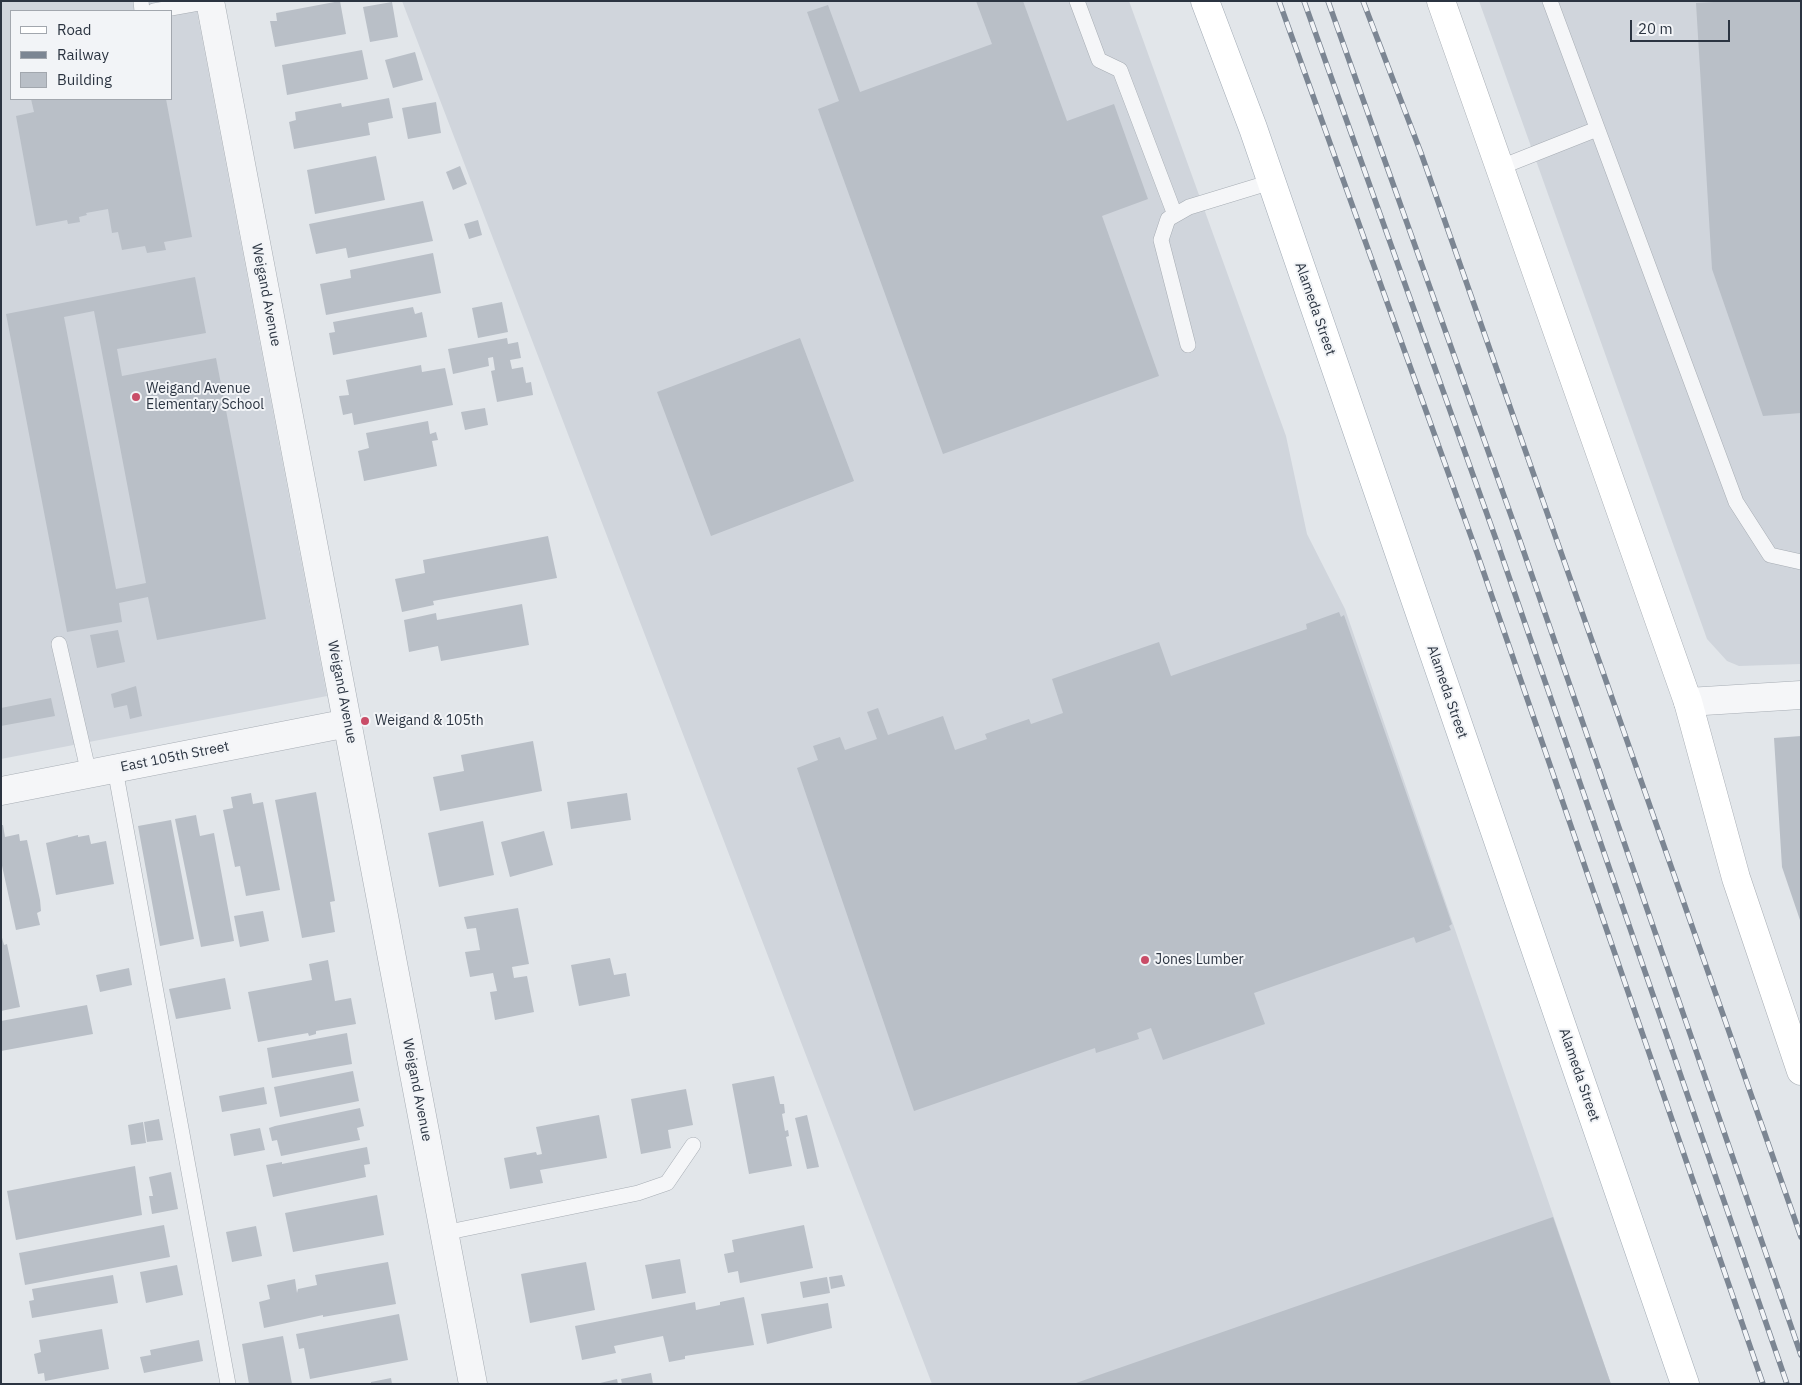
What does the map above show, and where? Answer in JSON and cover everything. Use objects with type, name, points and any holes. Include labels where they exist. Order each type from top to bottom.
[{"type":"main road","name":"Alameda Street","points":[[1205,1],[1271,182],[1685,1384]]},
{"type":"main road","points":[[1441,1],[1688,702],[1736,878],[1801,1072]]},
{"type":"street","name":"Weigand Avenue","points":[[210,1],[472,1384]]},
{"type":"street","points":[[1688,702],[1801,695]]},
{"type":"street","name":"East 105th Street","points":[[1,791],[348,723]]},
{"type":"lane","points":[[160,10],[210,1]]},
{"type":"lane","points":[[1077,1],[1099,60],[1120,70],[1175,215]]},
{"type":"lane","points":[[1550,1],[1736,502],[1770,555],[1801,562]]},
{"type":"lane","points":[[1501,167],[1597,129]]},
{"type":"lane","points":[[1188,345],[1161,240],[1168,219],[1189,207],[1271,182]]},
{"type":"lane","points":[[59,644],[102,771],[228,1384]]},
{"type":"lane","points":[[444,1233],[638,1193],[667,1183],[693,1145]]},
{"type":"shaded area","name":"Weigand Avenue Elementary School","points":[[1,1],[195,1],[327,696],[1,759]]},
{"type":"shaded area","points":[[402,1],[1129,1],[1286,436],[1307,534],[1345,609],[1611,1384],[932,1384]]},
{"type":"shaded area","points":[[1479,1],[1801,1],[1801,664],[1739,666],[1727,661],[1707,639]]},
{"type":"building","points":[[340,1],[346,34],[275,47],[270,21],[277,21],[276,13]]},
{"type":"building","points":[[976,1],[1023,1],[1067,121],[1114,104],[1148,199],[1102,216],[1159,376],[943,454],[818,109],[839,101],[807,12],[828,5],[860,92],[992,44]]},
{"type":"building","points":[[1801,1],[1801,413],[1763,416],[1712,269],[1696,3]]},
{"type":"building","points":[[392,2],[398,37],[370,42],[363,7]]},
{"type":"building","points":[[362,50],[368,79],[287,95],[282,65]]},
{"type":"building","points":[[415,52],[423,80],[393,88],[385,60]]},
{"type":"building","points":[[389,98],[393,118],[368,123],[370,135],[294,149],[289,122],[296,120],[295,112],[341,103],[342,107]]},
{"type":"building","points":[[31,100],[166,100],[192,237],[164,242],[166,250],[147,253],[145,246],[122,250],[118,232],[112,233],[108,209],[86,213],[87,215],[79,217],[80,222],[68,224],[67,220],[36,226],[16,116],[34,112]]},
{"type":"building","points":[[436,102],[441,133],[408,139],[402,108]]},
{"type":"building","points":[[376,156],[385,200],[315,214],[307,170]]},
{"type":"building","points":[[460,166],[467,184],[453,190],[446,172]]},
{"type":"building","points":[[423,201],[433,241],[348,258],[346,248],[316,254],[309,224]]},
{"type":"building","points":[[478,220],[482,235],[469,239],[464,224]]},
{"type":"building","points":[[433,253],[441,293],[326,315],[320,284],[351,278],[350,270]]},
{"type":"building","points":[[195,277],[206,333],[117,349],[122,376],[216,358],[266,619],[157,640],[148,597],[119,603],[122,622],[67,632],[6,314]],"holes":[[[94,311],[146,583],[116,589],[64,317]]]},
{"type":"building","points":[[502,302],[508,332],[478,338],[472,308]]},
{"type":"building","points":[[413,307],[415,314],[422,312],[427,337],[333,355],[329,333],[335,332],[333,322]]},
{"type":"building","points":[[507,338],[508,344],[518,342],[521,358],[510,360],[512,369],[523,367],[526,383],[531,382],[533,395],[497,402],[491,371],[495,370],[493,357],[488,358],[489,366],[453,374],[448,349]]},
{"type":"building","points":[[800,338],[854,481],[711,536],[657,392]]},
{"type":"building","points":[[421,365],[422,372],[445,368],[453,405],[354,425],[352,413],[343,415],[339,396],[349,395],[346,380]]},
{"type":"building","points":[[485,408],[488,425],[465,430],[461,412]]},
{"type":"building","points":[[428,421],[430,434],[436,432],[438,440],[432,441],[437,466],[364,481],[358,451],[369,448],[366,433]]},
{"type":"building","points":[[548,536],[557,578],[433,601],[434,605],[402,612],[395,579],[425,573],[423,560]]},
{"type":"building","points":[[522,604],[529,645],[441,661],[438,646],[409,652],[404,620],[436,613],[437,620]]},
{"type":"building","points":[[1339,612],[1341,617],[1344,615],[1452,924],[1449,926],[1451,930],[1416,943],[1414,937],[1254,993],[1265,1024],[1163,1060],[1151,1028],[1137,1033],[1139,1039],[1096,1053],[1095,1048],[914,1111],[797,768],[818,760],[813,746],[840,737],[845,750],[877,739],[867,712],[878,708],[888,735],[943,716],[955,750],[987,739],[985,734],[1029,719],[1031,724],[1063,713],[1052,679],[1159,642],[1171,676],[1307,629],[1306,624]]},
{"type":"building","points":[[118,630],[125,662],[97,668],[90,635]]},
{"type":"building","points":[[136,686],[142,716],[130,719],[127,705],[114,708],[111,694]]},
{"type":"building","points":[[51,698],[55,716],[1,726],[1,708]]},
{"type":"building","points":[[1801,736],[1800,920],[1782,867],[1774,738]]},
{"type":"building","points":[[533,741],[542,791],[440,811],[433,777],[464,771],[461,755]]},
{"type":"building","points":[[316,792],[335,901],[330,902],[335,932],[302,938],[275,800]]},
{"type":"building","points":[[251,793],[253,804],[263,802],[280,890],[246,896],[240,866],[235,867],[223,810],[233,808],[231,797]]},
{"type":"building","points":[[627,793],[631,820],[571,829],[567,802]]},
{"type":"building","points":[[196,815],[200,836],[214,833],[234,941],[201,947],[175,819]]},
{"type":"building","points":[[171,820],[194,939],[160,946],[138,826]]},
{"type":"building","points":[[483,821],[494,875],[439,887],[428,833]]},
{"type":"building","points":[[1,825],[3,825],[5,837],[19,834],[20,841],[27,840],[40,900],[41,911],[37,913],[40,925],[16,930],[1,861]]},
{"type":"building","points":[[544,831],[553,865],[510,877],[501,842]]},
{"type":"building","points":[[78,835],[78,837],[89,835],[91,844],[106,841],[114,884],[56,895],[46,843]]},
{"type":"building","points":[[518,908],[529,964],[512,967],[514,978],[527,976],[534,1012],[495,1020],[490,992],[497,991],[493,973],[470,977],[465,952],[480,950],[476,928],[467,929],[464,917]]},
{"type":"building","points":[[263,911],[269,941],[240,947],[234,916]]},
{"type":"building","points":[[1,934],[4,945],[7,944],[20,1007],[1,1011]]},
{"type":"building","points":[[610,958],[614,975],[626,973],[630,996],[579,1006],[571,965]]},
{"type":"building","points":[[328,960],[335,1001],[351,998],[356,1024],[316,1031],[316,1034],[309,1036],[308,1033],[258,1042],[248,992],[312,980],[309,964]]},
{"type":"building","points":[[129,968],[132,985],[100,992],[96,975]]},
{"type":"building","points":[[225,978],[231,1009],[176,1019],[169,989]]},
{"type":"building","points":[[87,1005],[93,1034],[1,1051],[1,1021]]},
{"type":"building","points":[[347,1033],[352,1064],[272,1078],[267,1048]]},
{"type":"building","points":[[353,1071],[359,1101],[280,1117],[274,1087]]},
{"type":"building","points":[[774,1076],[780,1104],[784,1104],[785,1113],[782,1114],[785,1131],[788,1130],[789,1136],[786,1137],[792,1166],[749,1174],[732,1084]]},
{"type":"building","points":[[264,1087],[267,1104],[222,1112],[219,1096]]},
{"type":"building","points":[[686,1089],[693,1125],[668,1130],[671,1148],[641,1154],[631,1099]]},
{"type":"building","points":[[360,1108],[364,1126],[357,1128],[360,1140],[281,1156],[277,1140],[272,1141],[269,1128]]},
{"type":"building","points":[[599,1115],[607,1158],[540,1170],[543,1183],[510,1189],[504,1158],[536,1152],[537,1155],[542,1154],[536,1127]]},
{"type":"building","points":[[807,1115],[819,1167],[807,1169],[795,1118]]},
{"type":"building","points":[[159,1119],[163,1140],[147,1142],[144,1122]]},
{"type":"building","points":[[143,1122],[146,1143],[131,1145],[128,1125]]},
{"type":"building","points":[[260,1128],[265,1150],[234,1156],[230,1134]]},
{"type":"building","points":[[367,1147],[370,1164],[364,1165],[366,1177],[273,1197],[266,1165],[282,1162],[282,1164]]},
{"type":"building","points":[[135,1166],[142,1215],[16,1240],[7,1191]]},
{"type":"building","points":[[171,1172],[178,1209],[152,1214],[149,1196],[153,1196],[149,1177]]},
{"type":"building","points":[[377,1195],[384,1235],[293,1252],[285,1213]]},
{"type":"building","points":[[1553,1217],[1611,1384],[1076,1384],[1076,1383]]},
{"type":"building","points":[[164,1225],[170,1257],[25,1285],[19,1253]]},
{"type":"building","points":[[804,1225],[813,1268],[740,1283],[738,1271],[728,1273],[724,1254],[734,1252],[732,1240]]},
{"type":"building","points":[[256,1226],[262,1256],[232,1262],[226,1232]]},
{"type":"building","points":[[680,1259],[686,1293],[652,1299],[645,1265]]},
{"type":"building","points":[[388,1262],[396,1304],[323,1317],[323,1315],[264,1328],[259,1302],[270,1299],[267,1285],[295,1279],[297,1293],[298,1289],[317,1285],[315,1275]]},
{"type":"building","points":[[586,1262],[595,1310],[530,1323],[521,1274]]},
{"type":"building","points":[[177,1265],[183,1295],[146,1303],[140,1272]]},
{"type":"building","points":[[113,1275],[118,1303],[32,1318],[29,1301],[34,1300],[32,1289]]},
{"type":"building","points":[[842,1275],[845,1286],[831,1289],[829,1277]]},
{"type":"building","points":[[827,1277],[830,1293],[803,1298],[800,1282]]},
{"type":"building","points":[[744,1297],[754,1345],[685,1356],[685,1359],[669,1362],[663,1336],[614,1346],[616,1353],[582,1360],[575,1326],[695,1302],[696,1310]]},
{"type":"building","points":[[828,1303],[832,1328],[767,1344],[761,1314]]},
{"type":"building","points":[[399,1314],[408,1360],[310,1379],[304,1348],[299,1349],[296,1334]]},
{"type":"building","points":[[102,1329],[109,1369],[45,1381],[44,1373],[38,1374],[34,1354],[41,1352],[39,1340]]},
{"type":"building","points":[[283,1336],[292,1384],[249,1384],[242,1344]]},
{"type":"building","points":[[199,1340],[203,1361],[144,1373],[140,1357],[151,1355],[150,1350]]},
{"type":"building","points":[[651,1373],[653,1384],[622,1384],[621,1379]]},
{"type":"building","points":[[391,1378],[392,1384],[371,1384],[371,1382]]},
{"type":"building","points":[[617,1379],[618,1384],[600,1384],[600,1383]]},
{"type":"railway","points":[[1279,1],[1477,553],[1763,1384]]},
{"type":"railway","points":[[1304,1],[1498,545],[1787,1384]]},
{"type":"railway","points":[[1328,1],[1519,538],[1801,1355]]},
{"type":"railway","points":[[1363,1],[1421,153],[1801,1237]]},
{"type":"place","name":"Weigand Avenue Elementary School","points":[[136,397]]},
{"type":"place","name":"Weigand & 105th","points":[[365,721]]},
{"type":"place","name":"Jones Lumber","points":[[1145,960]]}]
